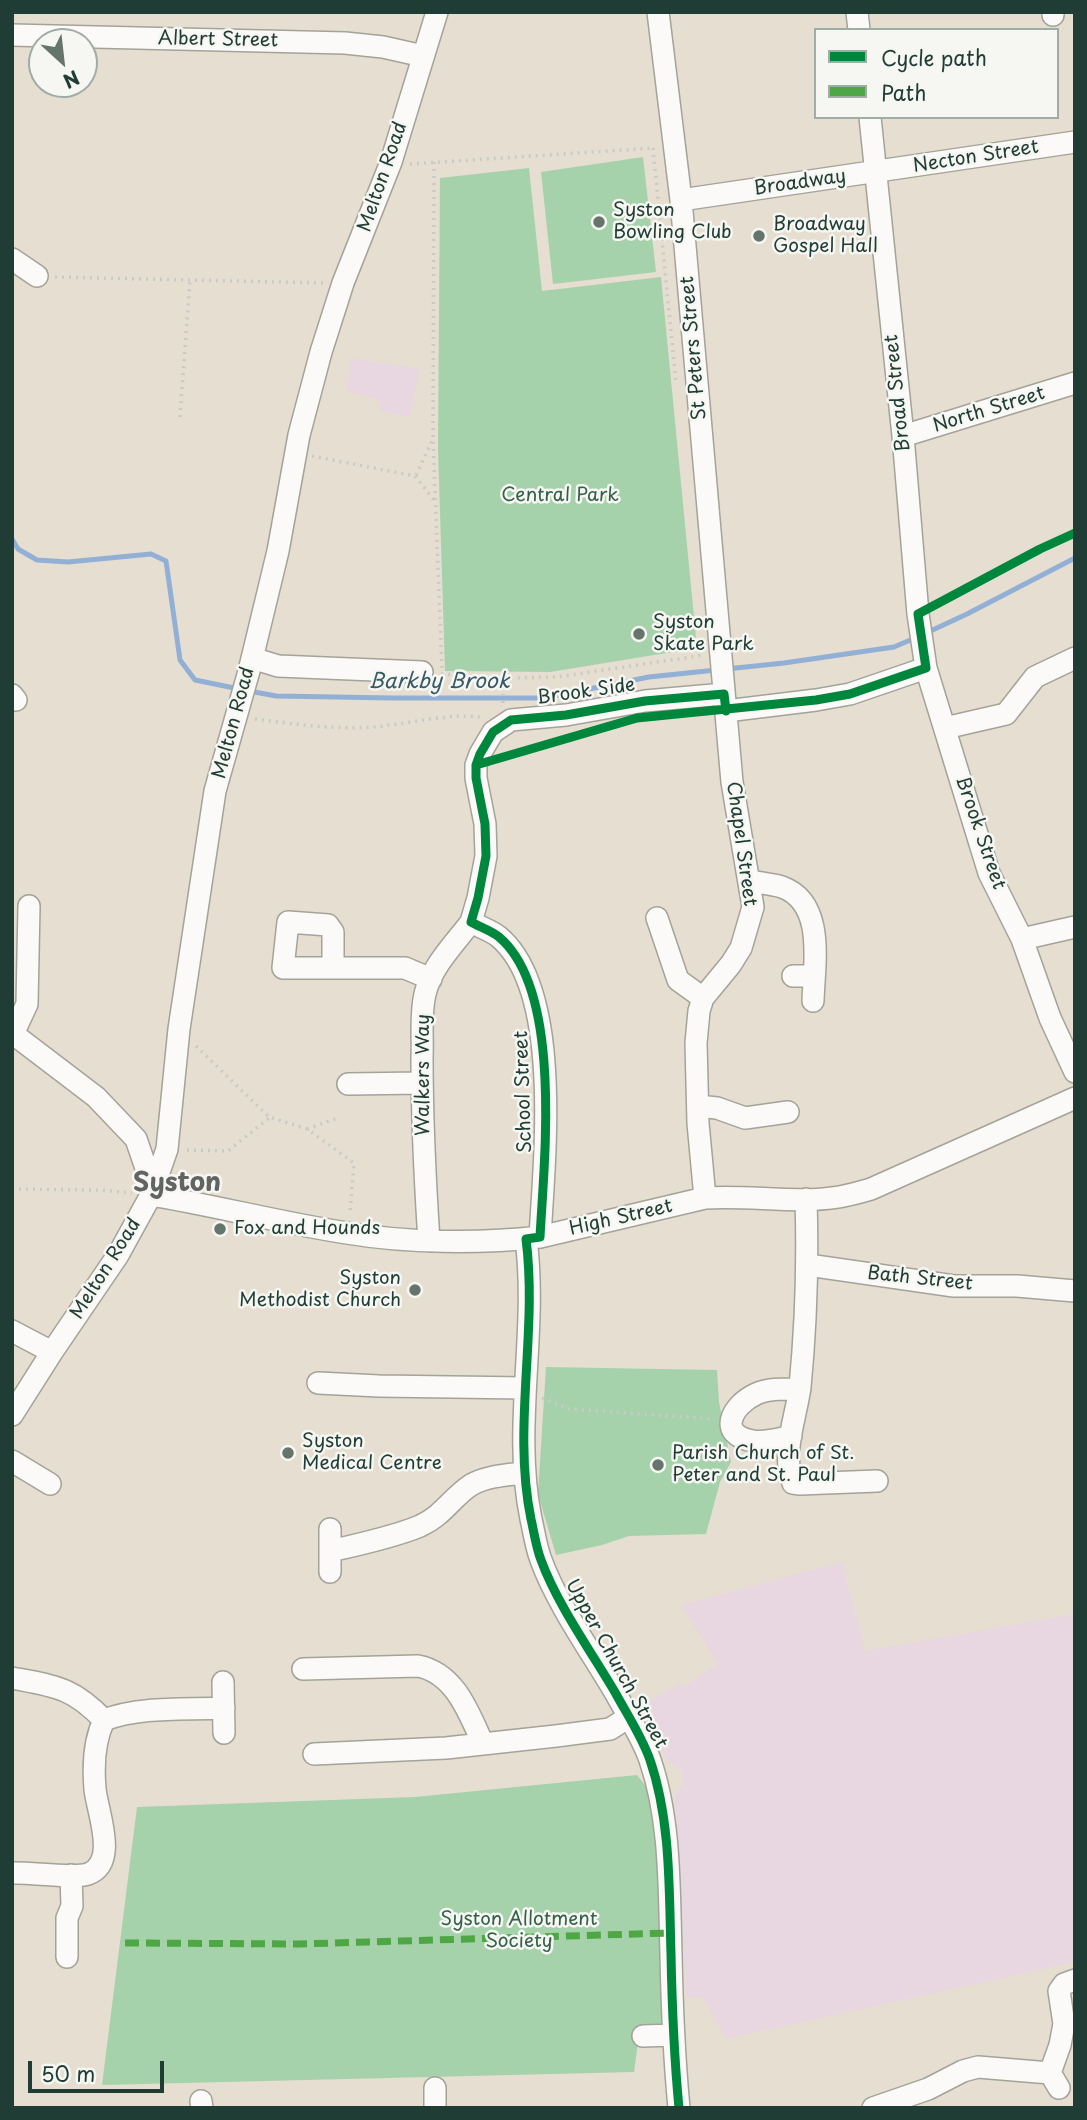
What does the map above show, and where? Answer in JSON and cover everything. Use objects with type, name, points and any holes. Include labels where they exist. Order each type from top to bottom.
[{"type":"street","name":"Melton Road","points":[[12,1415],[118,1255],[151,1195],[167,1149],[179,1029],[215,791],[278,551],[296,453],[321,352],[343,283],[391,162],[437,12]]},
{"type":"street","name":"St Peters Street","points":[[658,12],[681,200],[725,697]]},
{"type":"street","name":"Albert Street","points":[[12,36],[345,43],[423,55]]},
{"type":"street","name":"Broad Street","points":[[870,119],[903,436],[918,614],[926,668]]},
{"type":"street","name":"Necton Street","points":[[876,173],[1075,142]]},
{"type":"street","name":"Broadway","points":[[681,200],[876,173]]},
{"type":"street","points":[[12,259],[37,276]]},
{"type":"street","name":"North Street","points":[[903,436],[1075,383]]},
{"type":"street","points":[[945,728],[1006,714],[1035,677],[1075,658]]},
{"type":"street","points":[[250,664],[425,673]]},
{"type":"street","name":"Brook Side","points":[[471,922],[486,856],[485,824],[475,778],[476,765],[494,732],[507,719],[566,715],[645,701],[725,697],[816,700],[850,694],[926,668]]},
{"type":"street","name":"Brook Street","points":[[926,668],[989,873],[1022,939],[1052,1023],[1075,1072]]},
{"type":"street","name":"Chapel Street","points":[[705,1198],[698,1106],[696,1043],[699,1011],[703,998],[741,948],[753,907],[732,782],[725,697]]},
{"type":"street","points":[[750,881],[781,887],[803,901],[822,935],[803,976],[813,1001]]},
{"type":"street","points":[[29,906],[27,1004],[12,1033],[96,1097],[136,1139],[147,1171],[151,1195]]},
{"type":"street","points":[[657,918],[678,980],[703,998]]},
{"type":"street","name":"Walkers Way","points":[[429,1241],[422,1120],[425,993],[444,957],[471,922]]},
{"type":"street","name":"School Street","points":[[471,922],[499,937],[515,957],[529,983],[540,1023],[544,1065],[545,1138],[533,1238]]},
{"type":"street","points":[[1022,939],[1075,927]]},
{"type":"street","points":[[333,967],[405,968],[431,979]]},
{"type":"street","points":[[348,1084],[422,1083]]},
{"type":"street","name":"High Street","points":[[151,1195],[349,1234],[429,1241],[480,1242],[533,1238],[705,1198],[806,1199],[839,1197],[872,1189],[1075,1098]]},
{"type":"street","points":[[698,1106],[717,1108],[746,1118],[788,1112]]},
{"type":"street","points":[[806,1199],[808,1265],[800,1389],[791,1436],[789,1473],[793,1483],[800,1485],[877,1481]]},
{"type":"street","name":"Upper Church Street","points":[[533,1238],[529,1260],[524,1473],[531,1518],[541,1560],[558,1596],[629,1717],[648,1756],[661,1801],[670,1912],[672,2035],[679,2108]]},
{"type":"street","name":"Bath Street","points":[[808,1265],[954,1286],[1017,1286],[1075,1291]]},
{"type":"street","points":[[12,1332],[52,1352]]},
{"type":"street","points":[[318,1383],[525,1388]]},
{"type":"street","points":[[791,1436],[762,1442],[750,1441],[738,1437],[732,1431],[730,1421],[734,1411],[754,1395],[768,1390],[800,1389]]},
{"type":"street","points":[[12,1461],[50,1484]]},
{"type":"street","points":[[330,1529],[330,1562],[419,1526],[441,1514],[473,1484],[524,1473]]},
{"type":"street","points":[[303,1669],[429,1668],[456,1689],[484,1744]]},
{"type":"street","points":[[12,1678],[69,1691],[89,1704],[104,1720]]},
{"type":"street","points":[[223,1682],[224,1733]]},
{"type":"street","points":[[12,1873],[88,1874],[102,1861],[104,1832],[95,1790],[94,1765],[97,1735],[104,1720],[119,1714],[145,1711],[224,1708]]},
{"type":"street","points":[[314,1754],[484,1744],[610,1729],[629,1717]]},
{"type":"street","points":[[67,1956],[67,1918],[72,1906],[71,1875]]},
{"type":"street","points":[[873,2108],[928,2089],[963,2071],[978,2067],[1055,2072],[1064,2024],[1059,1991],[1064,1984],[1075,1980]]},
{"type":"street","points":[[643,2036],[672,2035]]},
{"type":"path","points":[[391,162],[402,164],[675,147]]},
{"type":"path","points":[[435,162],[433,440],[436,502],[425,673],[503,678],[557,677],[720,642]]},
{"type":"path","points":[[37,276],[343,283]]},
{"type":"path","points":[[180,417],[190,280]]},
{"type":"path","points":[[415,476],[433,440]]},
{"type":"path","points":[[296,453],[415,476],[436,502]]},
{"type":"path","points":[[237,711],[308,725],[373,727],[460,715],[507,719],[503,678]]},
{"type":"path","points":[[179,1029],[269,1117],[307,1129],[354,1163],[349,1234]]},
{"type":"path","points":[[167,1149],[228,1151],[269,1117]]},
{"type":"path","points":[[307,1129],[338,1118]]},
{"type":"path","points":[[12,1189],[101,1190],[151,1195]]},
{"type":"path","points":[[525,1388],[569,1409],[730,1421]]},
{"type":"shaded area","points":[[351,358],[419,369],[410,417],[379,411],[380,400],[346,391]]},
{"type":"shaded area","points":[[842,1562],[865,1651],[1075,1614],[1075,1962],[726,2039],[703,1998],[686,1997],[675,1794],[684,1784],[681,1770],[668,1762],[639,1706],[681,1683],[683,1687],[718,1664],[681,1605]]},
{"type":"green space","name":"Syston Bowling Club","points":[[643,157],[656,272],[553,284],[541,172]]},
{"type":"green space","name":"Central Park","points":[[529,168],[542,291],[661,277],[697,648],[550,672],[445,671],[438,449],[440,178]]},
{"type":"green space","points":[[546,1367],[717,1370],[719,1402],[731,1462],[720,1482],[706,1534],[629,1536],[556,1555],[538,1494]]},
{"type":"green space","name":"Syston Allotment Society","points":[[637,1775],[648,1789],[654,1815],[662,1934],[661,2024],[640,2027],[634,2072],[102,2085],[137,1807],[415,1797]]},
{"type":"waterway","name":"Barkby Brook","points":[[12,539],[18,549],[37,560],[68,562],[151,554],[166,561],[180,660],[195,680],[239,689]]},
{"type":"waterway","name":"Barkby Brook","points":[[924,634],[1075,558]]},
{"type":"waterway","name":"Barkby Brook","points":[[726,669],[894,647],[915,638]]},
{"type":"waterway","name":"Barkby Brook","points":[[249,691],[276,696],[544,698],[649,677],[716,670]]},
{"type":"marked path","points":[[125,1943],[299,1944],[670,1933]]},
{"type":"cycle path","points":[[476,765],[637,718],[816,700],[850,694],[926,668],[918,614],[1075,533]]},
{"type":"cycle path","points":[[679,2108],[668,1856],[657,1783],[639,1735],[565,1611],[548,1577],[531,1519],[524,1450],[529,1309],[526,1239],[540,1237],[546,1123],[545,1079],[541,1036],[533,996],[519,962],[499,937],[471,922],[486,856],[485,824],[476,765],[493,732],[511,720],[566,715],[645,701],[724,694],[726,711]]},
{"type":"place","name":"Syston Bowling Club","points":[[599,222]]},
{"type":"place","name":"Broadway Gospel Hall","points":[[759,236]]},
{"type":"place","name":"Syston Skate Park","points":[[639,634]]},
{"type":"place","name":"Fox and Hounds","points":[[220,1229]]},
{"type":"place","name":"Syston Methodist Church","points":[[415,1290]]},
{"type":"place","name":"Syston Medical Centre","points":[[288,1453]]},
{"type":"place","name":"Parish Church of St. Peter and St. Paul","points":[[658,1465]]},
{"type":"district","name":"Syston","points":[[177,1184]]}]
